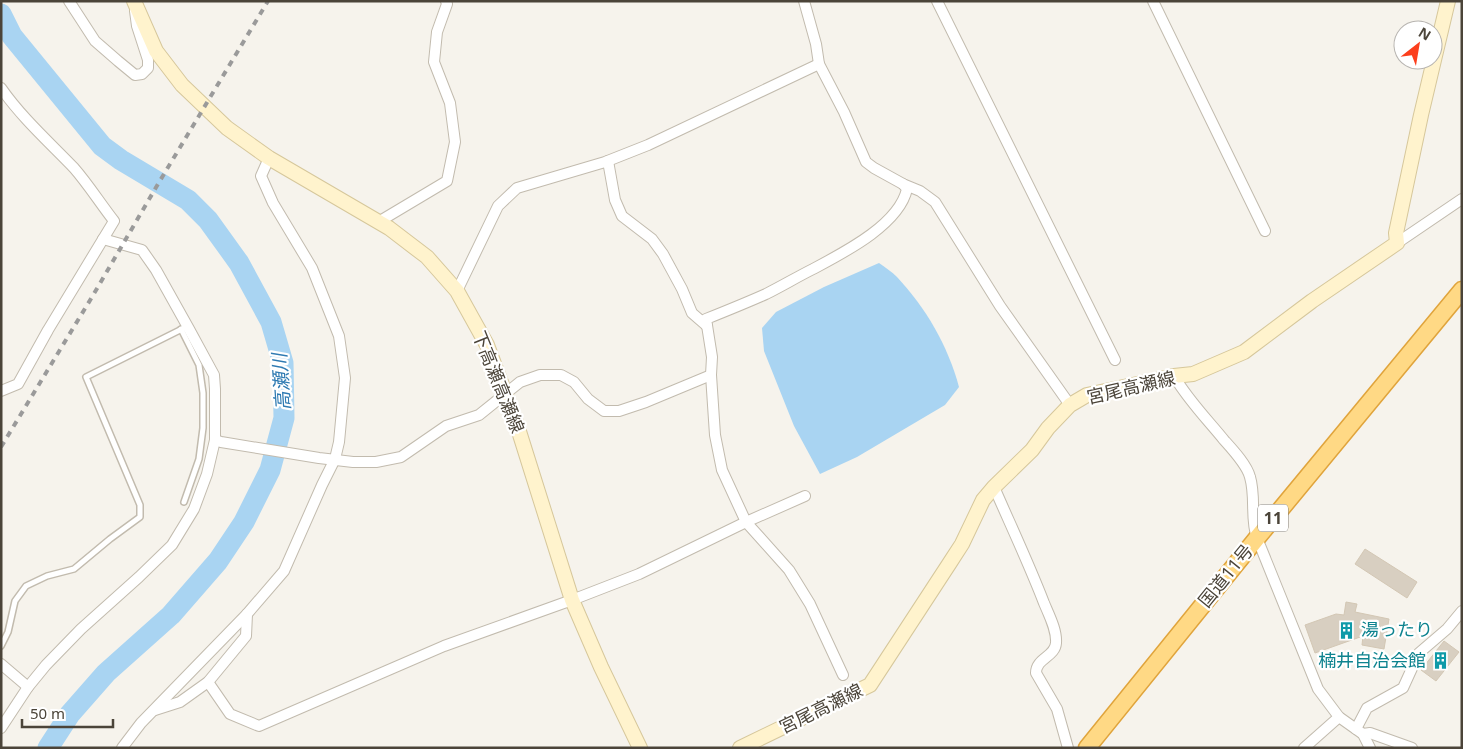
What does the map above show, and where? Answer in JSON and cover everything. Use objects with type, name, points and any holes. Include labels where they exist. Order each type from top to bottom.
[{"type":"highway","name":"国道11号","points":[[1087,748],[1257,538],[1462,290]]},
{"type":"main road","points":[[1397,243],[1396,233],[1448,1]]},
{"type":"main road","name":"下高瀬高瀬線","points":[[134,2],[156,51],[182,86],[227,128],[269,158],[380,222],[427,257],[457,291],[487,345],[517,425],[572,600],[601,667],[640,748]]},
{"type":"main road","name":"宮尾高瀬線","points":[[740,748],[870,685],[962,544],[980,506],[994,487],[1032,450],[1048,428],[1070,405],[1086,396],[1174,376],[1193,374],[1244,352],[1397,243]]},
{"type":"street","points":[[69,1],[96,41],[135,75],[142,74],[148,68],[148,60],[137,26],[134,2]]},
{"type":"street","points":[[380,222],[447,181],[455,142],[450,103],[434,62],[437,32],[447,4],[446,1]]},
{"type":"street","points":[[804,1],[816,44],[819,64],[844,112],[866,162],[903,184],[920,191],[935,202],[1000,306],[1070,405]]},
{"type":"street","points":[[937,1],[1116,360]]},
{"type":"street","points":[[1153,1],[1265,231]]},
{"type":"street","points":[[457,291],[498,206],[517,188],[608,161],[648,145],[819,64]]},
{"type":"street","points":[[1,88],[32,126],[75,170],[114,221],[48,330],[18,384],[1,391]]},
{"type":"street","points":[[122,748],[141,723],[247,614],[284,571],[335,459],[339,442],[345,378],[339,336],[312,268],[273,203],[262,176],[269,158]]},
{"type":"street","points":[[608,161],[615,200],[622,216],[652,239],[668,262],[692,314],[706,326]]},
{"type":"street","points":[[844,674],[810,604],[789,570],[746,522],[722,470],[715,435],[711,375],[712,357],[706,319],[765,294],[853,248],[871,235],[896,211],[905,198],[907,189],[903,184]]},
{"type":"street","points":[[1397,243],[1462,199]]},
{"type":"street","points":[[1,728],[28,687],[46,665],[172,545],[194,509],[218,441],[214,375],[184,328],[156,270],[142,250],[103,238]]},
{"type":"street","points":[[218,441],[319,458],[353,462],[376,462],[401,457],[446,426],[479,416],[520,382],[540,375],[561,375],[574,382],[588,399],[604,410],[619,411],[711,375]]},
{"type":"street","points":[[1174,376],[1182,390],[1238,455],[1250,476],[1253,528],[1318,689],[1339,717],[1360,731],[1412,748]]},
{"type":"street","points":[[994,487],[1034,576],[1054,627],[1056,643],[1053,651],[1040,662],[1036,668],[1036,673],[1057,709],[1068,748]]},
{"type":"street","points":[[208,682],[230,714],[259,726],[444,646],[638,574],[805,496]]},
{"type":"street","points":[[1370,748],[1360,731],[1368,708],[1403,688],[1418,653],[1447,629],[1462,611]]},
{"type":"street","points":[[154,710],[180,702],[208,682],[246,636],[247,614]]},
{"type":"street","points":[[1,664],[28,687]]},
{"type":"street","points":[[1304,748],[1339,717]]},
{"type":"lane","points":[[1,646],[8,632],[15,602],[26,586],[47,576],[74,569],[110,539],[140,518],[140,505],[86,377],[184,328],[199,365],[203,394],[203,428],[199,459],[184,502]]},
{"type":"water","points":[[879,263],[897,277],[908,289],[935,328],[949,357],[959,387],[945,405],[857,457],[820,474],[794,426],[764,351],[762,328],[776,312],[824,287]]},
{"type":"building","points":[[1365,549],[1417,582],[1407,598],[1355,564]]},
{"type":"building","name":"湯ったり","points":[[1346,602],[1357,604],[1355,612],[1389,619],[1384,649],[1362,645],[1363,636],[1315,653],[1305,625],[1336,614],[1344,615]]},
{"type":"building","name":"楠井自治会館","points":[[1444,641],[1459,652],[1436,681],[1421,670]]},
{"type":"waterway","name":"高瀬川","points":[[1,14],[12,36],[102,146],[121,160],[188,200],[208,220],[239,263],[271,322],[283,363],[284,418],[270,470],[244,522],[218,561],[171,615],[106,673],[70,714],[48,748]]},
{"type":"railway","points":[[1,447],[268,1]]},
{"type":"place","name":"湯ったり","points":[[1347,630]]},
{"type":"place","name":"楠井自治会館","points":[[1440,661]]}]
